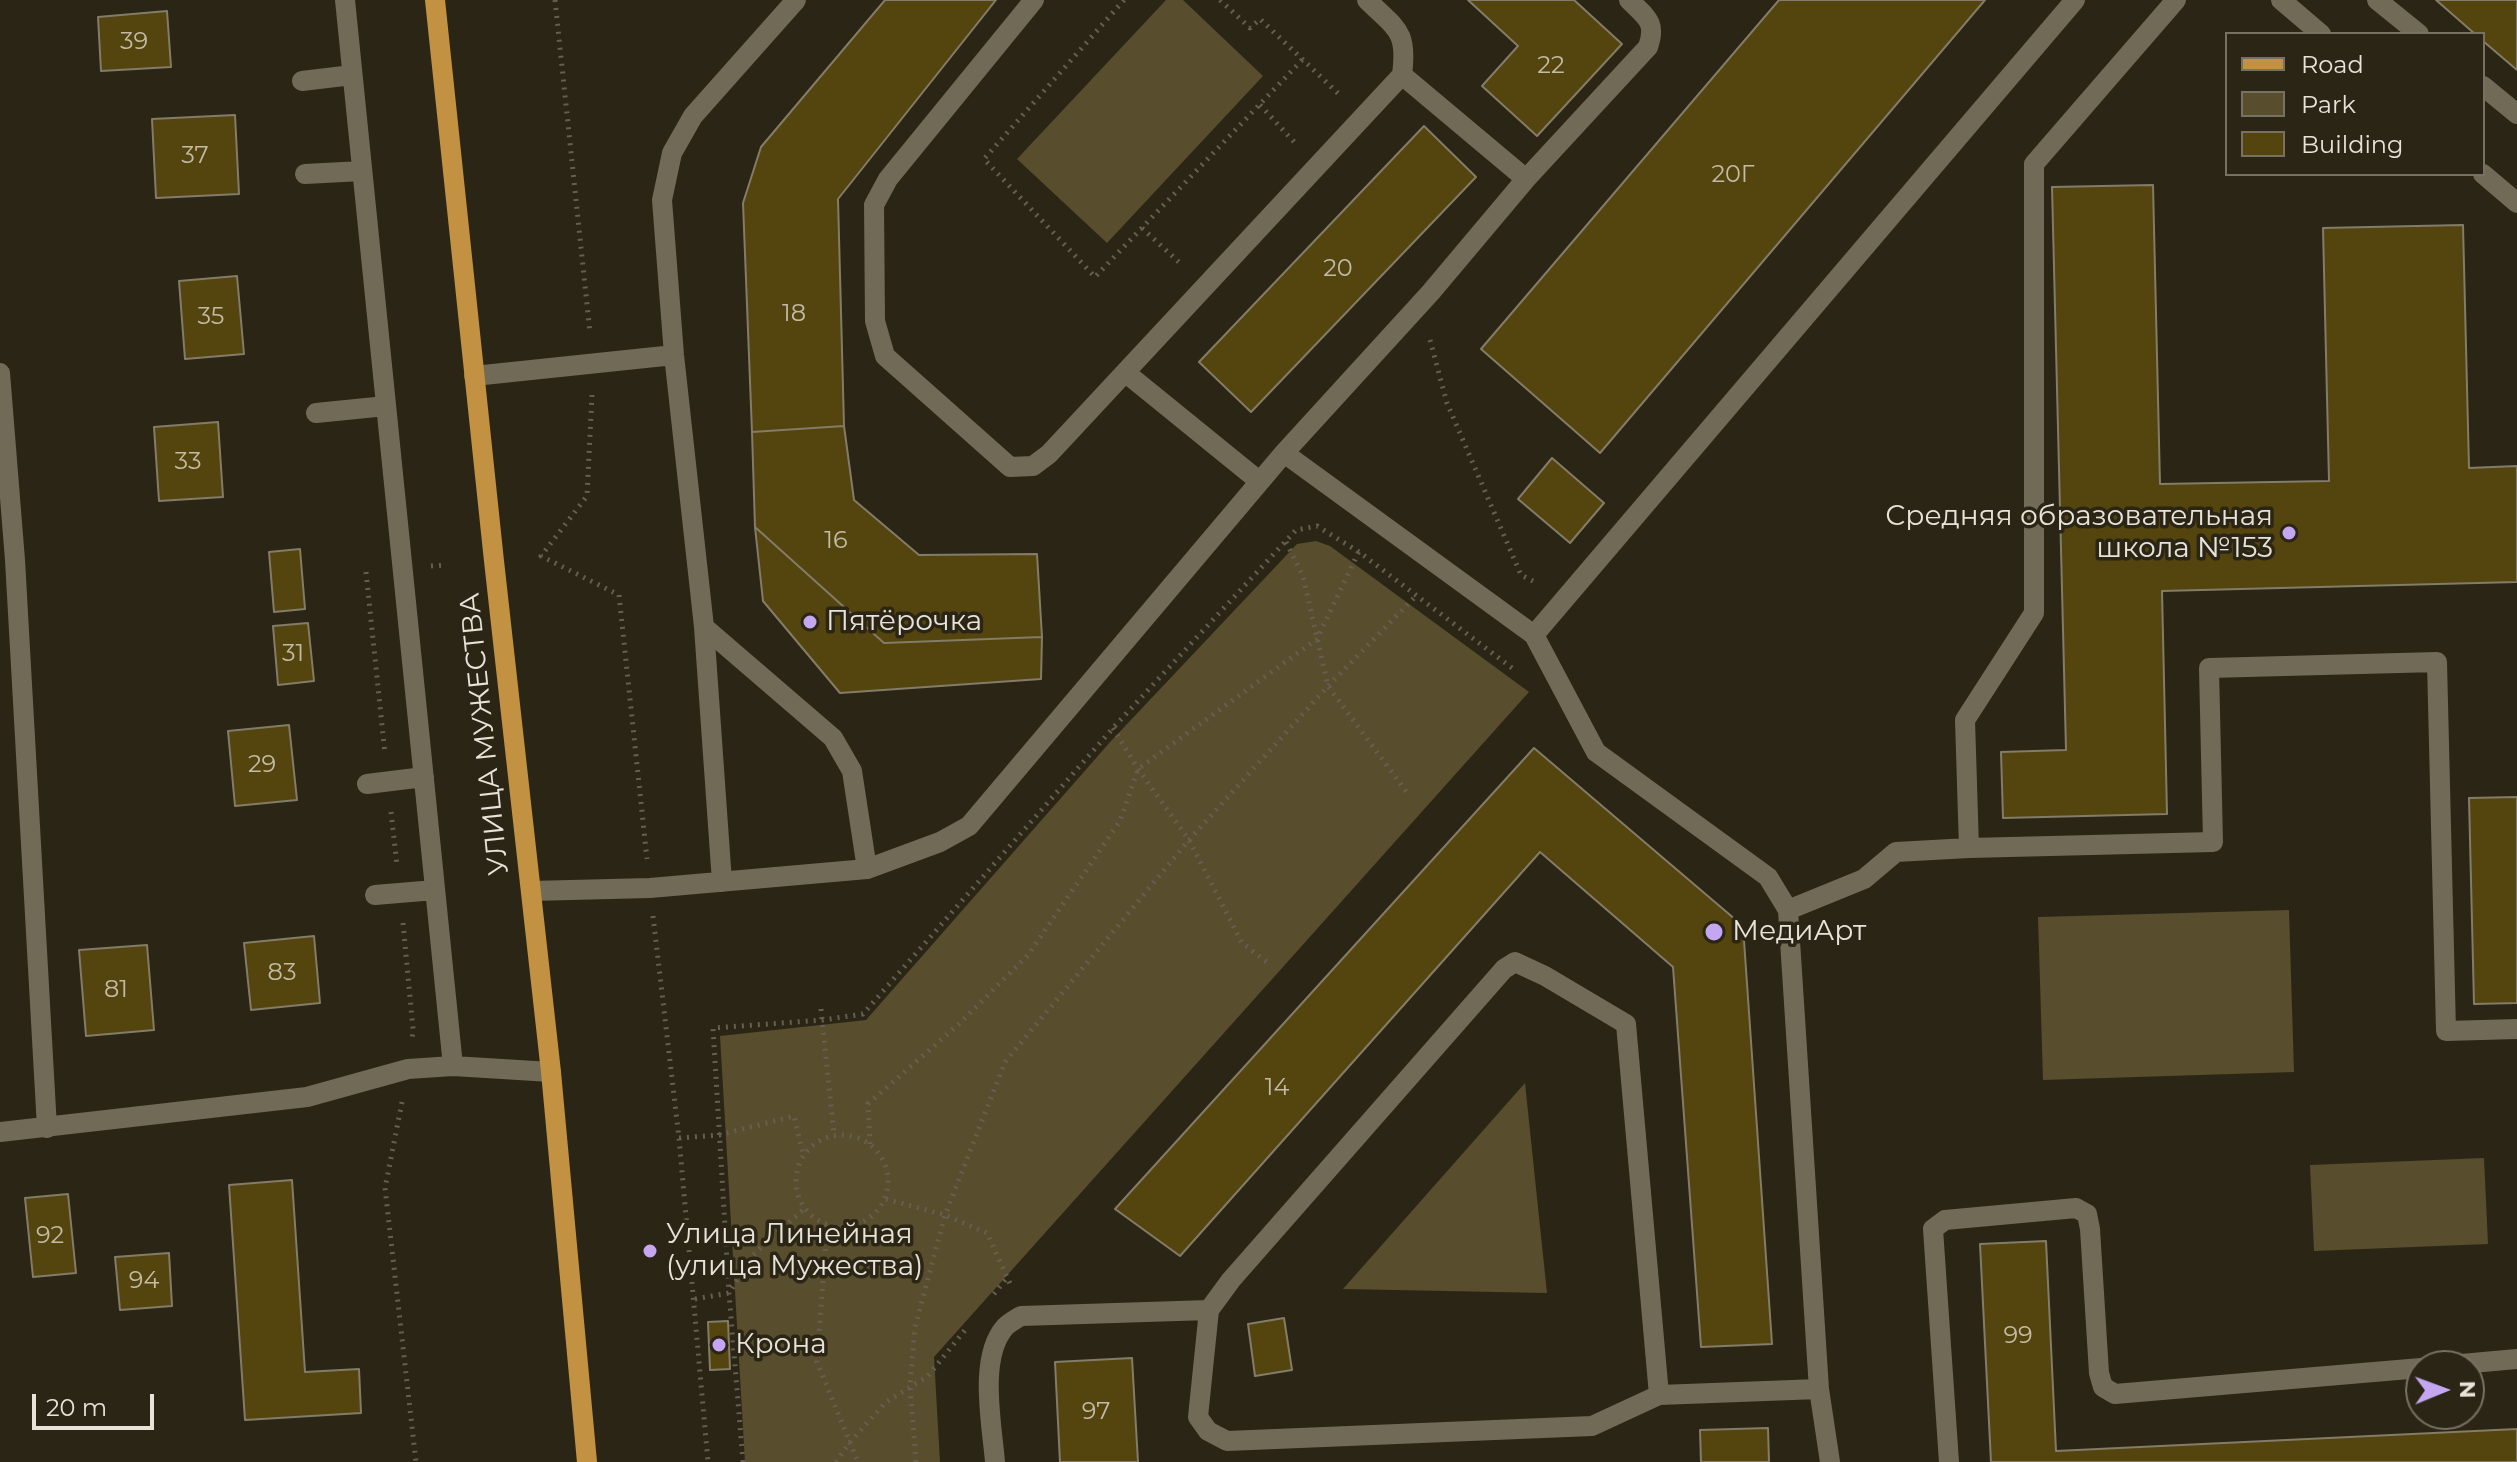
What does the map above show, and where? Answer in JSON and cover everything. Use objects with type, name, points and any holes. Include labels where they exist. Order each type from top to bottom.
[{"type":"main road","name":"УЛИЦА МУЖЕСТВА","points":[[435,0],[551,1072],[587,1462]]},
{"type":"street","points":[[345,0],[453,1066]]},
{"type":"street","points":[[722,882],[704,627],[674,355],[662,200],[672,153],[693,116],[796,0]]},
{"type":"street","points":[[1034,0],[888,179],[874,205],[875,321],[885,356],[1010,467],[1033,466],[1049,454],[1402,75],[1405,53],[1401,34],[1367,0]]},
{"type":"street","points":[[531,891],[650,888],[867,869],[940,842],[969,826],[1259,481],[1431,292],[1526,179],[1648,47],[1653,32],[1648,18],[1629,0]]},
{"type":"street","points":[[1534,635],[2075,0]]},
{"type":"street","points":[[1969,848],[1965,720],[2034,613],[2034,164],[2176,0]]},
{"type":"street","points":[[2281,0],[2319,32]]},
{"type":"street","points":[[2377,0],[2417,32]]},
{"type":"street","points":[[302,81],[352,75]]},
{"type":"street","points":[[1402,75],[1526,179]]},
{"type":"street","points":[[2485,88],[2517,114]]},
{"type":"street","points":[[305,174],[362,171]]},
{"type":"street","points":[[2485,176],[2517,203]]},
{"type":"street","points":[[474,376],[674,355]]},
{"type":"street","points":[[0,373],[16,575],[47,1128]]},
{"type":"street","points":[[1126,373],[1259,481]]},
{"type":"street","points":[[316,413],[386,406]]},
{"type":"street","points":[[1284,453],[1534,635],[1596,752],[1768,877],[1788,910],[1819,1389],[1830,1462]]},
{"type":"street","points":[[704,627],[833,738],[852,771],[867,869]]},
{"type":"street","points":[[1788,910],[1864,879],[1896,852],[2213,842],[2209,668],[2437,662],[2446,1031],[2517,1029]]},
{"type":"street","points":[[367,784],[424,777]]},
{"type":"street","points":[[375,895],[435,890]]},
{"type":"street","points":[[1659,1395],[1626,1024],[1545,976],[1515,962],[1504,969],[1231,1280],[1209,1310],[1198,1417],[1208,1431],[1227,1441],[1592,1426],[1659,1395],[1819,1389]]},
{"type":"street","points":[[0,1132],[307,1097],[408,1069],[453,1066],[551,1072]]},
{"type":"street","points":[[1949,1462],[1933,1229],[1945,1220],[2076,1208],[2087,1214],[2099,1373],[2103,1387],[2115,1394],[2405,1369]]},
{"type":"street","points":[[995,1462],[988,1371],[995,1344],[1006,1326],[1021,1316],[1209,1310]]},
{"type":"street","points":[[2485,1362],[2517,1359]]},
{"type":"path","points":[[555,0],[593,363],[587,496],[541,556],[619,595],[679,1138],[708,1462]]},
{"type":"path","points":[[1124,0],[984,159],[1095,277],[1303,59]]},
{"type":"path","points":[[1220,0],[1250,28],[1260,19],[1362,117]]},
{"type":"path","points":[[1260,105],[1316,165]]},
{"type":"path","points":[[1142,228],[1205,287]]},
{"type":"path","points":[[1431,292],[1430,344],[1447,403],[1521,575],[1566,599]]},
{"type":"path","points":[[870,1144],[868,1104],[959,1024],[1028,955],[1120,821],[1138,769],[1317,639],[1359,552],[1380,524]]},
{"type":"path","points":[[743,1462],[713,1028],[863,1014],[1113,728],[1296,530],[1317,526],[1359,552],[1514,670],[1562,691]]},
{"type":"path","points":[[1286,542],[1303,576],[1328,686],[1408,794]]},
{"type":"path","points":[[366,572],[413,1029],[385,1188],[416,1462]]},
{"type":"path","points":[[916,1462],[910,1386],[915,1327],[945,1215],[1005,1062],[1189,840],[1328,686],[1416,596]]},
{"type":"path","points":[[1113,728],[1189,840],[1242,943],[1268,963]]},
{"type":"path","points":[[821,1009],[834,1135]]},
{"type":"path","points":[[679,1138],[719,1135],[794,1116],[803,1155]]},
{"type":"path","points":[[834,1135],[859,1137],[870,1144],[881,1155],[887,1170],[886,1199],[866,1221],[840,1228],[815,1219],[804,1209],[795,1182],[803,1155],[822,1138],[834,1135]]},
{"type":"path","points":[[886,1199],[945,1215],[987,1233],[1008,1276],[1021,1316]]},
{"type":"path","points":[[695,1299],[729,1293],[753,1255],[804,1209]]},
{"type":"path","points":[[827,1225],[817,1362],[858,1462]]},
{"type":"path","points":[[988,1301],[1008,1276]]},
{"type":"path","points":[[836,1462],[886,1402],[928,1376],[968,1326]]},
{"type":"green space","points":[[1166,0],[1183,0],[1263,76],[1107,243],[1017,159]]},
{"type":"green space","points":[[1316,541],[1330,546],[1529,692],[934,1357],[940,1462],[745,1462],[720,1036],[866,1020],[1111,741],[1297,544]]},
{"type":"green space","points":[[2289,910],[2294,1072],[2043,1080],[2038,917]]},
{"type":"green space","points":[[1525,1083],[1547,1293],[1343,1289]]},
{"type":"green space","points":[[2484,1158],[2488,1244],[2314,1251],[2310,1165]]},
{"type":"building","points":[[885,0],[996,0],[838,199],[844,426],[752,432],[743,203],[761,147]]},
{"type":"building","points":[[1468,0],[1574,0],[1622,44],[1537,136],[1482,86],[1518,46]]},
{"type":"building","points":[[1779,0],[1985,0],[1600,453],[1481,349]]},
{"type":"building","points":[[2436,0],[2517,0],[2517,70],[2485,43],[2485,32],[2473,32]]},
{"type":"building","points":[[167,11],[171,67],[101,71],[98,17]]},
{"type":"building","points":[[235,115],[239,194],[156,198],[152,119]]},
{"type":"building","points":[[1424,126],[1476,177],[1251,412],[1199,362]]},
{"type":"building","name":"Средняя образовательная школа №153","points":[[2153,185],[2160,484],[2329,481],[2323,228],[2463,225],[2469,468],[2517,466],[2517,582],[2162,591],[2167,814],[2003,818],[2001,752],[2066,750],[2052,187]]},
{"type":"building","points":[[237,276],[244,354],[185,359],[179,281]]},
{"type":"building","points":[[218,422],[223,497],[159,501],[154,427]]},
{"type":"building","points":[[844,426],[854,500],[919,555],[1037,554],[1042,637],[884,643],[755,527],[752,432]]},
{"type":"building","points":[[1552,458],[1604,503],[1570,543],[1518,499]]},
{"type":"building","points":[[755,527],[884,643],[1042,637],[1041,679],[840,693],[763,601]]},
{"type":"building","points":[[300,549],[305,609],[274,612],[269,552]]},
{"type":"building","points":[[308,623],[314,681],[278,685],[273,626]]},
{"type":"building","points":[[289,725],[297,800],[235,806],[228,731]]},
{"type":"building","points":[[1534,748],[1743,926],[1772,1344],[1701,1347],[1673,967],[1540,852],[1180,1256],[1115,1209]]},
{"type":"building","points":[[2517,797],[2517,1003],[2474,1004],[2469,798]]},
{"type":"building","points":[[314,936],[320,1003],[251,1010],[244,943]]},
{"type":"building","points":[[147,945],[154,1030],[86,1036],[79,950]]},
{"type":"building","points":[[292,1180],[305,1372],[359,1369],[361,1413],[245,1420],[229,1185]]},
{"type":"building","points":[[68,1194],[76,1273],[33,1277],[25,1198]]},
{"type":"building","points":[[2046,1241],[2056,1451],[2517,1429],[2517,1462],[1991,1462],[1980,1244]]},
{"type":"building","points":[[169,1253],[172,1306],[120,1310],[115,1257]]},
{"type":"building","points":[[1284,1318],[1292,1370],[1255,1376],[1248,1324]]},
{"type":"building","name":"Крона","points":[[728,1321],[730,1369],[710,1370],[708,1322]]},
{"type":"building","points":[[1132,1358],[1138,1462],[1060,1462],[1055,1362]]},
{"type":"building","points":[[1768,1428],[1769,1462],[1701,1462],[1700,1430]]},
{"type":"place","name":"Средняя образовательная школа №153","points":[[2289,533]]},
{"type":"place","name":"Пятёрочка","points":[[810,622]]},
{"type":"place","name":"МедиАрт","points":[[1714,932]]},
{"type":"place","name":"Улица Линейная (улица Мужества)","points":[[650,1251]]},
{"type":"place","name":"Крона","points":[[719,1345]]}]
